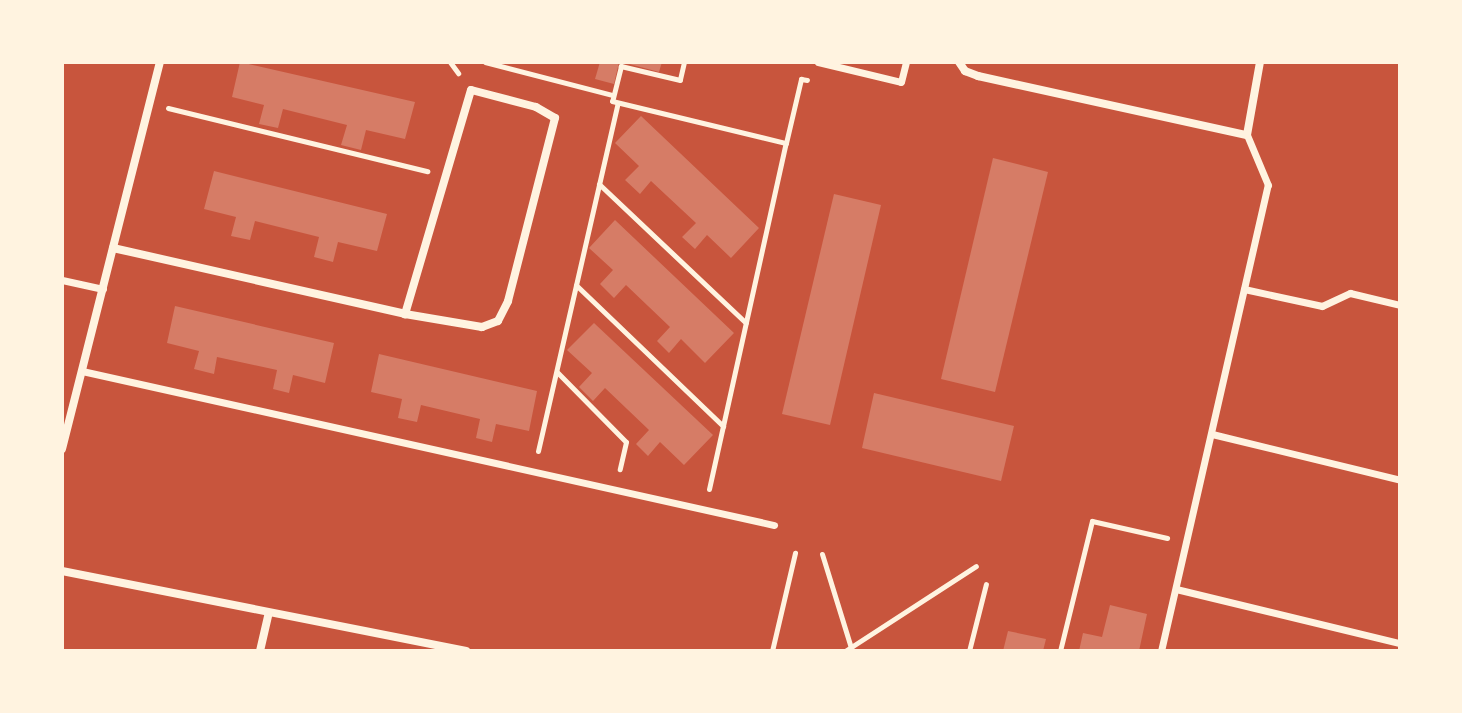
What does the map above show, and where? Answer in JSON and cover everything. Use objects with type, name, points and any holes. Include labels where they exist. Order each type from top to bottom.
[{"type":"street","points":[[63,443],[160,62]]},
{"type":"street","points":[[818,62],[901,82],[906,62]]},
{"type":"street","points":[[959,62],[965,71],[978,76],[1247,135]]},
{"type":"street","points":[[1161,651],[1268,185],[1247,135],[1259,62]]},
{"type":"street","points":[[113,248],[405,314],[482,327],[498,321],[508,301],[555,118],[536,107],[471,90],[405,314]]},
{"type":"street","points":[[62,280],[103,289]]},
{"type":"street","points":[[1244,289],[1322,306],[1350,293],[1400,305]]},
{"type":"street","points":[[82,371],[774,525]]},
{"type":"street","points":[[1212,434],[1400,480]]},
{"type":"street","points":[[62,571],[268,615],[466,651]]},
{"type":"street","points":[[1176,589],[1400,643]]},
{"type":"street","points":[[260,651],[268,615]]},
{"type":"path","points":[[485,62],[613,95]]},
{"type":"path","points":[[684,62],[680,80],[621,66],[612,101],[786,143]]},
{"type":"path","points":[[704,510],[801,79],[814,82]]},
{"type":"path","points":[[149,103],[447,176]]},
{"type":"path","points":[[533,472],[618,103]]},
{"type":"path","points":[[599,184],[747,323]]},
{"type":"path","points":[[576,285],[724,426]]},
{"type":"path","points":[[556,372],[626,442],[615,490]]},
{"type":"path","points":[[1060,651],[1092,521],[1187,542]]},
{"type":"path","points":[[772,651],[795,553]]},
{"type":"path","points":[[822,554],[850,650],[976,566]]},
{"type":"path","points":[[969,651],[986,584]]},
{"type":"building","points":[[240,62],[415,102],[405,139],[366,130],[361,150],[341,145],[347,125],[283,109],[278,128],[259,124],[264,105],[232,97]]},
{"type":"building","points":[[600,62],[619,62],[614,84],[595,79]]},
{"type":"building","points":[[622,62],[662,62],[659,72]]},
{"type":"building","points":[[641,116],[759,228],[731,258],[707,235],[695,249],[682,237],[696,223],[651,181],[640,194],[625,180],[639,166],[615,143]]},
{"type":"building","points":[[993,158],[1048,172],[995,392],[941,379]]},
{"type":"building","points":[[214,171],[387,214],[377,251],[338,242],[333,262],[314,257],[319,237],[255,221],[250,240],[231,236],[236,217],[204,209]]},
{"type":"building","points":[[834,194],[881,205],[830,425],[782,414]]},
{"type":"building","points":[[615,220],[734,333],[705,363],[681,339],[669,353],[657,341],[670,327],[626,285],[614,298],[600,284],[613,270],[589,248]]},
{"type":"building","points":[[175,306],[334,343],[325,383],[293,375],[289,393],[273,389],[277,370],[217,357],[214,374],[194,369],[199,351],[167,343]]},
{"type":"building","points":[[594,323],[713,435],[684,465],[660,442],[648,456],[636,444],[649,430],[605,388],[593,401],[579,387],[592,373],[567,350]]},
{"type":"building","points":[[379,354],[537,391],[529,431],[496,424],[492,442],[476,438],[480,419],[421,405],[417,422],[398,418],[402,399],[371,392]]},
{"type":"building","points":[[874,393],[1014,426],[1001,481],[862,448]]},
{"type":"building","points":[[1110,605],[1147,614],[1139,651],[1079,651],[1083,633],[1102,637]]},
{"type":"building","points":[[1008,631],[1046,639],[1043,651],[1003,651]]}]
